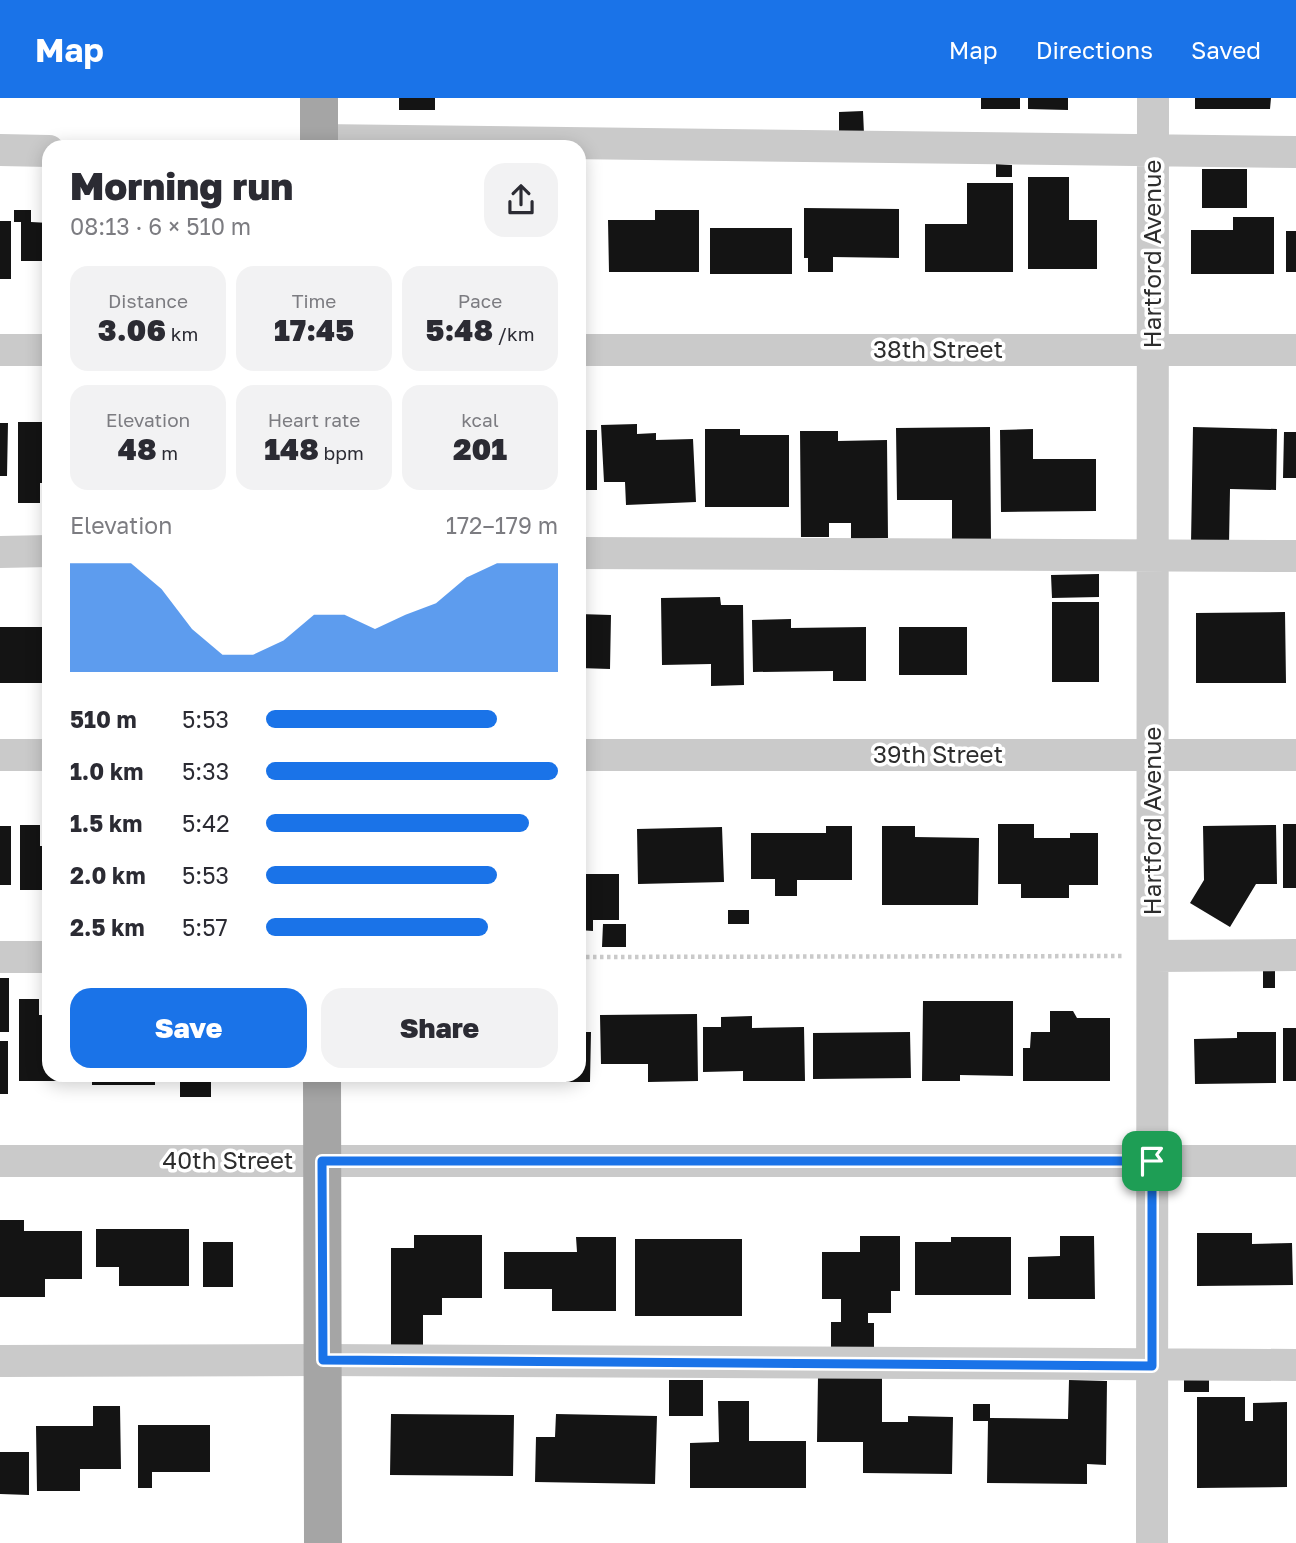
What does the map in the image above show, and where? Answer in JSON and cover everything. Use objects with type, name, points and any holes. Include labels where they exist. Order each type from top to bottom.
[{"type":"main road","points":[[319,98],[320,140]]},
{"type":"main road","points":[[322,1082],[323,1543]]},
{"type":"street","name":"Hartford Avenue","points":[[1152,1543],[1153,98]]},
{"type":"street","points":[[586,146],[1296,152]]},
{"type":"street","points":[[0,150],[42,150]]},
{"type":"street","points":[[0,350],[42,350]]},
{"type":"street","name":"38th Street","points":[[586,350],[1296,350]]},
{"type":"street","points":[[0,552],[42,551]]},
{"type":"street","points":[[586,552],[1296,556]]},
{"type":"street","points":[[0,755],[42,755]]},
{"type":"street","name":"39th Street","points":[[586,755],[1296,755]]},
{"type":"street","points":[[1153,956],[1296,955]]},
{"type":"street","points":[[0,957],[42,957]]},
{"type":"street","name":"40th Street","points":[[0,1161],[1296,1161]]},
{"type":"street","points":[[0,1361],[1296,1365]]},
{"type":"path","points":[[586,957],[1153,956]]},
{"type":"building","points":[[399,98],[435,98],[435,110],[399,110]]},
{"type":"building","points":[[981,98],[1020,98],[1020,109],[981,109]]},
{"type":"building","points":[[1028,98],[1068,98],[1068,110],[1028,109]]},
{"type":"building","points":[[1195,98],[1271,98],[1270,109],[1195,109]]},
{"type":"building","points":[[863,111],[864,134],[839,135],[839,112]]},
{"type":"building","points":[[996,164],[1012,165],[1012,177],[996,177]]},
{"type":"building","points":[[1202,169],[1247,169],[1247,208],[1202,208]]},
{"type":"building","points":[[1028,177],[1069,177],[1069,220],[1097,220],[1097,269],[1028,269]]},
{"type":"building","points":[[967,183],[1013,183],[1013,272],[925,272],[925,224],[967,224]]},
{"type":"building","points":[[804,208],[899,209],[899,258],[833,257],[833,272],[808,272],[808,258],[804,258]]},
{"type":"building","points":[[14,210],[31,210],[31,222],[42,223],[42,261],[21,261],[21,222],[14,222]]},
{"type":"building","points":[[655,210],[699,210],[699,272],[609,272],[608,220],[655,220]]},
{"type":"building","points":[[1233,217],[1274,217],[1274,274],[1191,274],[1191,230],[1233,230]]},
{"type":"building","points":[[0,221],[11,221],[11,279],[0,279]]},
{"type":"building","points":[[710,228],[792,228],[792,274],[710,274]]},
{"type":"building","points":[[1286,231],[1296,231],[1296,272],[1286,272]]},
{"type":"building","points":[[18,422],[42,422],[40,503],[18,503]]},
{"type":"building","points":[[0,423],[8,423],[7,476],[0,476]]},
{"type":"building","points":[[637,424],[637,434],[656,433],[656,440],[693,439],[696,502],[626,505],[625,482],[604,482],[601,425]]},
{"type":"building","points":[[990,427],[991,540],[952,541],[952,500],[897,500],[896,428]]},
{"type":"building","points":[[1193,427],[1277,429],[1276,490],[1230,489],[1229,544],[1191,544]]},
{"type":"building","points":[[705,429],[740,429],[740,435],[789,435],[789,507],[705,507]]},
{"type":"building","points":[[1033,429],[1033,459],[1096,459],[1096,511],[1001,512],[1000,430]]},
{"type":"building","points":[[586,430],[597,430],[597,490],[586,490]]},
{"type":"building","points":[[800,431],[838,431],[838,441],[887,440],[888,538],[851,539],[851,523],[829,523],[829,537],[801,537]]},
{"type":"building","points":[[1284,432],[1296,432],[1296,478],[1283,478]]},
{"type":"building","points":[[1099,574],[1099,597],[1052,598],[1051,575]]},
{"type":"building","points":[[720,597],[721,605],[743,605],[744,685],[711,686],[711,664],[662,665],[661,598]]},
{"type":"building","points":[[1052,602],[1099,602],[1099,682],[1052,682]]},
{"type":"building","points":[[1285,612],[1286,683],[1196,683],[1196,613]]},
{"type":"building","points":[[586,614],[611,615],[610,669],[586,668]]},
{"type":"building","points":[[791,619],[791,628],[866,627],[866,681],[833,681],[833,671],[753,672],[752,620]]},
{"type":"building","points":[[0,627],[42,627],[42,683],[0,683]]},
{"type":"building","points":[[899,627],[967,627],[967,675],[899,675]]},
{"type":"building","points":[[998,824],[1034,824],[1034,838],[1070,838],[1070,833],[1098,833],[1098,885],[1069,885],[1069,898],[1021,898],[1021,884],[998,884]]},
{"type":"building","points":[[1283,824],[1296,824],[1296,888],[1283,888]]},
{"type":"building","points":[[20,825],[40,825],[42,890],[20,890]]},
{"type":"building","points":[[1276,825],[1277,884],[1256,884],[1230,927],[1190,903],[1204,880],[1203,826]]},
{"type":"building","points":[[0,826],[11,826],[11,885],[0,885]]},
{"type":"building","points":[[826,826],[852,826],[852,880],[797,880],[797,896],[775,896],[775,879],[751,879],[751,833],[826,833]]},
{"type":"building","points":[[882,826],[915,826],[915,837],[979,838],[978,905],[882,905]]},
{"type":"building","points":[[722,827],[724,882],[638,884],[637,829]]},
{"type":"building","points":[[586,874],[619,874],[619,920],[593,920],[593,931],[586,930]]},
{"type":"building","points":[[728,910],[749,910],[749,924],[728,924]]},
{"type":"building","points":[[603,924],[626,924],[626,947],[602,947]]},
{"type":"building","points":[[1263,968],[1275,968],[1275,988],[1263,988]]},
{"type":"building","points":[[0,978],[9,978],[9,1032],[0,1032]]},
{"type":"building","points":[[19,999],[39,999],[39,1015],[42,1015],[42,1081],[19,1081]]},
{"type":"building","points":[[923,1001],[1013,1001],[1013,1076],[960,1075],[960,1081],[922,1081]]},
{"type":"building","points":[[1050,1011],[1073,1011],[1077,1018],[1110,1018],[1110,1081],[1023,1081],[1023,1048],[1030,1048],[1031,1032],[1050,1032]]},
{"type":"building","points":[[697,1014],[698,1081],[648,1082],[648,1064],[601,1064],[600,1015]]},
{"type":"building","points":[[752,1016],[752,1028],[804,1027],[805,1081],[743,1081],[743,1071],[703,1072],[703,1027],[721,1027],[721,1017]]},
{"type":"building","points":[[1283,1028],[1296,1028],[1296,1081],[1283,1081]]},
{"type":"building","points":[[586,1032],[591,1032],[590,1082],[586,1082]]},
{"type":"building","points":[[910,1032],[911,1078],[813,1079],[813,1033]]},
{"type":"building","points":[[1237,1032],[1276,1032],[1276,1083],[1195,1084],[1194,1039],[1237,1038]]},
{"type":"building","points":[[0,1041],[8,1041],[8,1094],[0,1094]]},
{"type":"building","points":[[92,1082],[155,1082],[155,1085],[92,1085]]},
{"type":"building","points":[[180,1082],[211,1082],[211,1097],[180,1097]]},
{"type":"building","points":[[0,1220],[24,1220],[24,1231],[82,1231],[82,1279],[45,1279],[45,1297],[0,1297]]},
{"type":"building","points":[[96,1229],[189,1229],[189,1286],[119,1286],[119,1267],[96,1267]]},
{"type":"building","points":[[1197,1233],[1252,1233],[1252,1244],[1292,1243],[1293,1285],[1197,1286]]},
{"type":"building","points":[[414,1235],[482,1235],[482,1298],[442,1298],[442,1315],[423,1315],[423,1346],[391,1346],[391,1248],[414,1248]]},
{"type":"building","points":[[860,1236],[900,1236],[900,1291],[891,1291],[891,1313],[868,1313],[868,1323],[874,1323],[874,1353],[831,1353],[831,1322],[841,1322],[841,1299],[822,1299],[822,1252],[860,1252]]},
{"type":"building","points":[[1060,1236],[1094,1236],[1095,1299],[1028,1299],[1028,1257],[1060,1256]]},
{"type":"building","points":[[576,1237],[616,1237],[616,1311],[552,1311],[552,1289],[504,1289],[504,1252],[577,1252]]},
{"type":"building","points":[[951,1237],[1011,1237],[1011,1295],[915,1295],[915,1242],[951,1242]]},
{"type":"building","points":[[635,1239],[742,1239],[742,1316],[635,1316]]},
{"type":"building","points":[[203,1242],[233,1242],[233,1287],[203,1287]]},
{"type":"building","points":[[818,1377],[882,1377],[882,1422],[908,1422],[908,1416],[953,1417],[952,1474],[863,1473],[863,1442],[817,1442]]},
{"type":"building","points":[[1184,1377],[1209,1377],[1209,1392],[1184,1392]]},
{"type":"building","points":[[669,1380],[703,1380],[703,1416],[669,1416]]},
{"type":"building","points":[[1069,1380],[1107,1381],[1106,1465],[1087,1464],[1087,1484],[987,1483],[988,1421],[973,1421],[973,1404],[990,1404],[990,1418],[1068,1419]]},
{"type":"building","points":[[1197,1397],[1245,1397],[1245,1421],[1253,1421],[1253,1403],[1287,1402],[1287,1487],[1197,1488]]},
{"type":"building","points":[[718,1401],[749,1401],[749,1441],[806,1441],[806,1488],[690,1488],[690,1443],[719,1442]]},
{"type":"building","points":[[93,1406],[120,1406],[121,1469],[80,1469],[80,1491],[37,1491],[36,1426],[93,1426]]},
{"type":"building","points":[[391,1414],[514,1415],[513,1476],[390,1475]]},
{"type":"building","points":[[556,1414],[657,1416],[655,1484],[535,1482],[536,1437],[555,1437]]},
{"type":"building","points":[[138,1425],[210,1425],[210,1472],[152,1472],[152,1488],[138,1488]]},
{"type":"building","points":[[0,1452],[29,1452],[29,1495],[0,1494]]},
{"type":"route","points":[[322,1161],[1152,1161],[1152,1366],[323,1360],[322,1161]]}]
